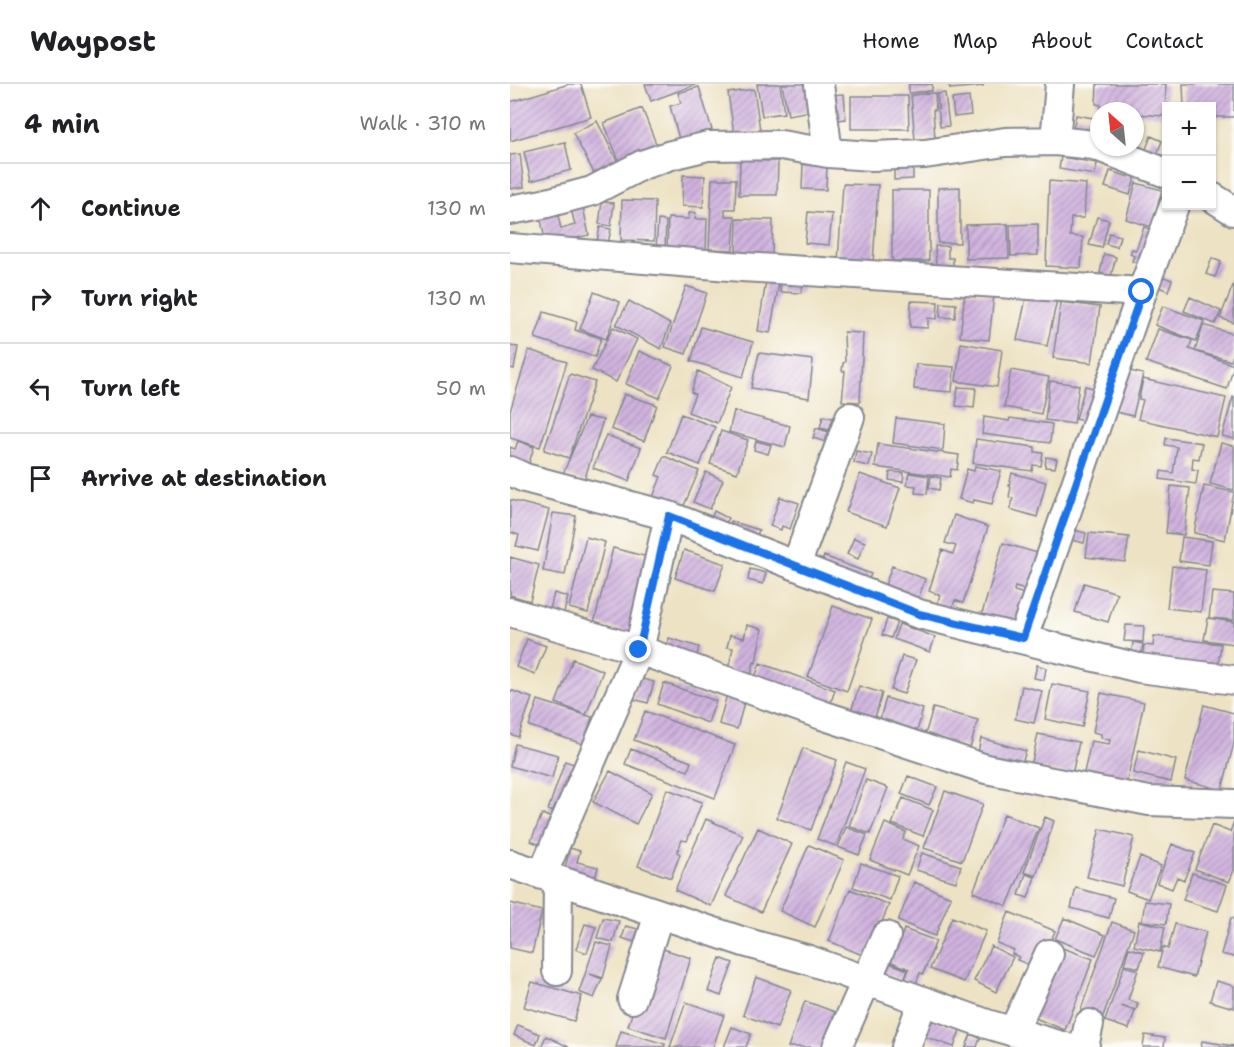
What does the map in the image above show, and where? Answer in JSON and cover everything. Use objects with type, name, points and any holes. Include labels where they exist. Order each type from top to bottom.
[{"type":"street","points":[[819,84],[828,153]]},
{"type":"street","points":[[1055,141],[1060,84]]},
{"type":"street","points":[[510,210],[592,191],[642,165],[671,154],[708,146],[782,145],[828,153],[872,156],[925,154],[1005,142],[1055,141],[1094,145],[1162,171]]},
{"type":"street","points":[[1216,200],[1234,211]]},
{"type":"street","points":[[1023,638],[1173,210]]},
{"type":"street","points":[[510,248],[742,267],[1142,292]]},
{"type":"street","points":[[796,566],[850,417]]},
{"type":"street","points":[[510,471],[669,516],[919,614],[1139,668],[1234,680]]},
{"type":"street","points":[[557,971],[550,878],[639,650],[669,516]]},
{"type":"street","points":[[510,612],[639,650],[822,715],[986,769],[1149,801],[1234,804]]},
{"type":"street","points":[[510,864],[659,914],[808,960],[922,1001],[993,1034],[1065,1047]]},
{"type":"street","points":[[632,999],[659,914]]},
{"type":"street","points":[[837,1047],[886,936]]},
{"type":"street","points":[[993,1034],[1049,954]]},
{"type":"street","points":[[906,1047],[922,1001]]},
{"type":"building","points":[[569,84],[581,84],[591,117],[510,141],[510,102]]},
{"type":"building","points":[[645,84],[697,84],[651,101]]},
{"type":"building","points":[[757,84],[780,84],[784,113],[762,116]]},
{"type":"building","points":[[782,84],[807,84],[812,111],[788,115]]},
{"type":"building","points":[[909,84],[932,84],[932,91],[909,93]]},
{"type":"building","points":[[949,84],[983,84],[983,86],[950,89]]},
{"type":"building","points":[[1097,84],[1166,84],[1162,116],[1144,115],[1144,102],[1096,102]]},
{"type":"building","points":[[1183,84],[1234,84],[1234,117],[1216,117],[1216,102],[1184,102]]},
{"type":"building","points":[[699,87],[712,130],[679,139],[670,106],[681,103],[678,93]]},
{"type":"building","points":[[754,89],[760,130],[734,134],[728,93]]},
{"type":"building","points":[[935,93],[936,110],[933,110],[935,138],[915,140],[911,95]]},
{"type":"building","points":[[945,93],[949,126],[940,127],[937,94]]},
{"type":"building","points":[[844,94],[846,119],[831,121],[829,95]]},
{"type":"building","points":[[851,96],[908,96],[909,129],[851,129]]},
{"type":"building","points":[[969,97],[971,115],[954,117],[952,99]]},
{"type":"building","points":[[642,108],[657,146],[619,161],[604,123]]},
{"type":"building","points":[[1076,115],[1090,117],[1090,138],[1072,135]]},
{"type":"building","points":[[597,121],[617,161],[594,173],[573,133]]},
{"type":"building","points":[[1151,136],[1162,141],[1157,154],[1146,149]]},
{"type":"building","points":[[565,142],[571,170],[531,181],[524,152]]},
{"type":"building","points":[[520,154],[524,187],[510,189],[510,155]]},
{"type":"building","points":[[1061,157],[1097,163],[1095,175],[1059,169]]},
{"type":"building","points":[[740,160],[778,161],[777,195],[739,195]]},
{"type":"building","points":[[803,163],[827,164],[826,190],[802,189]]},
{"type":"building","points":[[913,169],[913,179],[894,180],[894,170]]},
{"type":"building","points":[[1110,171],[1129,177],[1130,173],[1136,175],[1130,195],[1105,187]]},
{"type":"building","points":[[683,175],[705,176],[703,207],[682,206]]},
{"type":"building","points":[[712,179],[736,179],[735,209],[725,209],[725,216],[735,216],[733,250],[709,249]]},
{"type":"building","points":[[1049,181],[1086,184],[1084,218],[1071,218],[1070,236],[1083,237],[1081,268],[1046,266]]},
{"type":"building","points":[[1136,183],[1162,190],[1151,227],[1126,219]]},
{"type":"building","points":[[843,184],[878,185],[873,264],[838,262]]},
{"type":"building","points":[[960,187],[960,243],[938,243],[938,188]]},
{"type":"building","points":[[892,190],[929,190],[929,261],[892,261]]},
{"type":"building","points":[[622,200],[655,201],[654,241],[621,240]]},
{"type":"building","points":[[602,202],[614,203],[611,226],[599,224]]},
{"type":"building","points":[[583,207],[589,235],[546,245],[540,215],[557,211],[561,229],[575,225],[571,209]]},
{"type":"building","points":[[808,212],[832,214],[829,245],[805,243]]},
{"type":"building","points":[[689,213],[696,213],[695,219],[707,219],[706,253],[667,252],[668,218],[689,219]]},
{"type":"building","points":[[1097,217],[1109,220],[1102,248],[1089,245]]},
{"type":"building","points":[[737,219],[773,220],[772,254],[736,253]]},
{"type":"building","points":[[658,220],[666,221],[665,248],[656,247]]},
{"type":"building","points":[[1008,224],[1009,258],[966,259],[966,225]]},
{"type":"building","points":[[1038,224],[1038,255],[1011,256],[1010,225]]},
{"type":"building","points":[[600,227],[611,229],[607,248],[596,246]]},
{"type":"building","points":[[1144,227],[1156,231],[1144,265],[1132,261],[1134,256],[1130,254],[1132,249],[1136,250]]},
{"type":"building","points":[[1109,233],[1120,236],[1117,247],[1106,244]]},
{"type":"building","points":[[935,246],[948,246],[948,258],[953,258],[953,269],[936,269]]},
{"type":"building","points":[[1104,254],[1116,257],[1111,276],[1100,273]]},
{"type":"building","points":[[1212,258],[1221,262],[1215,277],[1206,274]]},
{"type":"building","points":[[1156,274],[1172,280],[1168,291],[1152,284]]},
{"type":"building","points":[[781,279],[804,280],[801,293],[780,292]]},
{"type":"building","points":[[766,281],[779,283],[770,333],[758,331]]},
{"type":"building","points":[[1234,283],[1234,323],[1220,318]]},
{"type":"building","points":[[686,286],[707,293],[686,354],[665,347]]},
{"type":"building","points":[[1028,289],[1058,295],[1047,346],[1017,340]]},
{"type":"building","points":[[965,291],[994,295],[989,340],[960,337]]},
{"type":"building","points":[[594,292],[620,302],[606,339],[580,329]]},
{"type":"building","points":[[1190,297],[1221,311],[1215,324],[1184,311]]},
{"type":"building","points":[[629,301],[670,324],[661,349],[616,325]]},
{"type":"building","points":[[911,301],[938,302],[937,319],[928,318],[928,328],[910,327]]},
{"type":"building","points":[[1061,302],[1100,307],[1092,363],[1053,358]]},
{"type":"building","points":[[941,303],[956,304],[955,318],[940,317]]},
{"type":"building","points":[[1163,306],[1204,321],[1196,341],[1155,325]]},
{"type":"building","points":[[544,312],[577,322],[575,330],[601,338],[595,357],[535,338]]},
{"type":"building","points":[[1203,325],[1234,334],[1234,352],[1231,361],[1195,351]]},
{"type":"building","points":[[613,327],[637,339],[616,382],[592,370]]},
{"type":"building","points":[[701,327],[753,342],[743,377],[691,361]]},
{"type":"building","points":[[1158,329],[1192,340],[1189,349],[1234,365],[1227,389],[1146,362]]},
{"type":"building","points":[[844,332],[863,333],[860,402],[842,401],[845,371],[842,371],[845,362]]},
{"type":"building","points":[[961,343],[1002,350],[997,387],[956,381]]},
{"type":"building","points":[[510,346],[518,347],[514,369],[510,368]]},
{"type":"building","points":[[529,350],[567,362],[540,447],[510,438],[510,411]]},
{"type":"building","points":[[639,351],[673,366],[659,398],[626,384]]},
{"type":"building","points":[[759,353],[813,360],[809,398],[751,388]]},
{"type":"building","points":[[916,364],[954,367],[952,392],[914,389]]},
{"type":"building","points":[[1011,370],[1049,377],[1041,414],[1004,407]]},
{"type":"building","points":[[1126,370],[1143,374],[1133,416],[1116,412]]},
{"type":"building","points":[[698,371],[731,387],[717,423],[688,412],[695,394],[691,392]]},
{"type":"building","points":[[570,374],[595,382],[569,458],[544,450]]},
{"type":"building","points":[[1143,379],[1226,398],[1217,437],[1138,419],[1143,400],[1139,399]]},
{"type":"building","points":[[1050,381],[1079,385],[1074,424],[1045,420]]},
{"type":"building","points":[[1085,386],[1098,389],[1089,423],[1076,419]]},
{"type":"building","points":[[958,387],[976,388],[974,408],[956,406]]},
{"type":"building","points":[[624,394],[657,405],[644,441],[611,429]]},
{"type":"building","points":[[1234,397],[1234,439],[1222,436]]},
{"type":"building","points":[[734,411],[790,426],[785,447],[729,432]]},
{"type":"building","points":[[681,414],[715,427],[700,465],[667,452]]},
{"type":"building","points":[[823,416],[833,418],[829,430],[820,428]]},
{"type":"building","points":[[587,417],[603,420],[584,481],[563,474]]},
{"type":"building","points":[[984,417],[1052,424],[1050,443],[982,434]]},
{"type":"building","points":[[896,418],[945,424],[943,450],[893,443]]},
{"type":"building","points":[[816,428],[829,432],[826,442],[813,438]]},
{"type":"building","points":[[721,431],[748,440],[737,473],[710,464]]},
{"type":"building","points":[[606,435],[641,448],[629,481],[593,468]]},
{"type":"building","points":[[1166,438],[1202,443],[1199,459],[1193,458],[1192,469],[1198,470],[1196,484],[1160,479],[1161,471],[1173,473],[1177,447],[1165,445]]},
{"type":"building","points":[[976,439],[1035,447],[1035,452],[1043,453],[1041,466],[1033,465],[1032,471],[973,463]]},
{"type":"building","points":[[518,441],[534,447],[528,466],[510,461],[510,447],[515,449]]},
{"type":"building","points":[[756,441],[771,445],[768,454],[754,450]]},
{"type":"building","points":[[1221,443],[1234,446],[1234,490],[1210,484]]},
{"type":"building","points":[[878,444],[959,455],[957,470],[951,469],[950,477],[875,467]]},
{"type":"building","points":[[856,451],[872,454],[869,466],[854,463]]},
{"type":"building","points":[[664,456],[699,471],[682,510],[653,497],[661,477],[656,475]]},
{"type":"building","points":[[1046,457],[1057,459],[1055,468],[1045,467]]},
{"type":"building","points":[[975,466],[1001,471],[992,504],[974,500],[973,503],[959,499],[967,469],[974,471]]},
{"type":"building","points":[[706,472],[723,480],[710,509],[693,502]]},
{"type":"building","points":[[890,472],[904,473],[903,482],[889,480]]},
{"type":"building","points":[[909,473],[929,476],[927,494],[915,493],[916,486],[907,485]]},
{"type":"building","points":[[1012,473],[1046,482],[1037,517],[1010,509],[1013,498],[1009,497]]},
{"type":"building","points":[[860,474],[900,488],[887,526],[846,512]]},
{"type":"building","points":[[931,476],[941,478],[939,490],[929,488]]},
{"type":"building","points":[[1171,486],[1190,488],[1184,535],[1166,533]]},
{"type":"building","points":[[1204,486],[1234,492],[1225,540],[1194,533]]},
{"type":"building","points":[[780,497],[799,503],[790,529],[782,526],[781,530],[770,526]]},
{"type":"building","points":[[510,500],[549,510],[538,551],[516,546],[519,535],[510,532]]},
{"type":"building","points":[[714,511],[728,518],[724,527],[710,521]]},
{"type":"building","points":[[553,513],[576,516],[565,575],[543,571]]},
{"type":"building","points":[[954,515],[988,527],[963,603],[955,600],[952,609],[937,604],[940,595],[929,591],[942,550],[953,554],[956,546],[945,543]]},
{"type":"building","points":[[731,521],[759,530],[754,543],[727,533]]},
{"type":"building","points":[[1074,530],[1086,533],[1084,543],[1071,540]]},
{"type":"building","points":[[1089,533],[1129,537],[1125,562],[1086,557]]},
{"type":"building","points":[[586,537],[605,542],[588,613],[569,608]]},
{"type":"building","points":[[1182,537],[1212,541],[1209,565],[1179,561]]},
{"type":"building","points":[[854,538],[865,542],[858,559],[847,554]]},
{"type":"building","points":[[1003,543],[1041,554],[1030,591],[1015,587],[1014,591],[1028,595],[1018,627],[981,617]]},
{"type":"building","points":[[613,548],[648,557],[629,632],[594,623]]},
{"type":"building","points":[[684,550],[725,564],[715,591],[675,578]]},
{"type":"building","points":[[824,556],[871,574],[867,584],[821,565]]},
{"type":"building","points":[[510,557],[539,565],[530,601],[510,595]]},
{"type":"building","points":[[892,566],[925,579],[918,600],[884,588]]},
{"type":"building","points":[[1172,566],[1206,570],[1201,612],[1167,608]]},
{"type":"building","points":[[750,569],[766,573],[763,584],[748,580]]},
{"type":"building","points":[[1084,583],[1117,593],[1108,622],[1075,612]]},
{"type":"building","points":[[1212,592],[1234,594],[1234,620],[1209,618]]},
{"type":"building","points":[[554,593],[568,597],[563,616],[549,613]]},
{"type":"building","points":[[833,606],[872,619],[847,691],[808,677]]},
{"type":"building","points":[[1208,618],[1234,622],[1234,644],[1204,640]]},
{"type":"building","points":[[887,619],[897,622],[891,638],[882,635]]},
{"type":"building","points":[[899,624],[935,637],[930,652],[894,639]]},
{"type":"building","points":[[747,625],[762,629],[756,663],[754,662],[751,675],[728,670],[733,648],[727,647],[730,635],[744,638]]},
{"type":"building","points":[[1126,625],[1144,626],[1143,642],[1124,641]]},
{"type":"building","points":[[1154,636],[1221,644],[1218,667],[1143,657],[1144,645],[1153,646]]},
{"type":"building","points":[[669,638],[699,647],[696,660],[665,651]]},
{"type":"building","points":[[527,639],[546,646],[535,674],[516,667]]},
{"type":"building","points":[[1133,642],[1143,644],[1140,659],[1131,658]]},
{"type":"building","points":[[902,656],[916,660],[904,694],[891,690]]},
{"type":"building","points":[[573,659],[603,671],[586,715],[556,703]]},
{"type":"building","points":[[760,663],[835,690],[830,705],[755,678]]},
{"type":"building","points":[[1037,665],[1046,668],[1044,680],[1034,678]]},
{"type":"building","points":[[639,678],[654,682],[648,703],[633,699]]},
{"type":"building","points":[[664,683],[716,701],[708,723],[657,704]]},
{"type":"building","points":[[1052,684],[1090,691],[1082,727],[1045,719]]},
{"type":"building","points":[[859,686],[882,693],[873,725],[849,718]]},
{"type":"building","points":[[1022,686],[1042,691],[1034,723],[1015,719]]},
{"type":"building","points":[[510,690],[532,698],[518,737],[510,734]]},
{"type":"building","points":[[1101,693],[1144,702],[1126,786],[1083,777],[1091,741],[1109,744],[1110,740],[1101,738],[1101,734],[1093,732]]},
{"type":"building","points":[[727,694],[745,699],[737,729],[719,724]]},
{"type":"building","points":[[886,698],[923,709],[915,739],[888,731],[891,721],[880,719]]},
{"type":"building","points":[[538,700],[592,717],[583,744],[529,726]]},
{"type":"building","points":[[1204,705],[1234,713],[1234,743],[1222,790],[1185,780]]},
{"type":"building","points":[[933,708],[978,720],[970,748],[925,735]]},
{"type":"building","points":[[645,711],[735,745],[715,798],[625,764],[631,749],[688,771],[691,762],[634,740]]},
{"type":"building","points":[[1038,734],[1079,742],[1072,775],[1031,767]]},
{"type":"building","points":[[981,738],[1026,751],[1019,773],[976,762]]},
{"type":"building","points":[[515,744],[558,755],[552,778],[510,766]]},
{"type":"building","points":[[803,748],[837,760],[811,830],[777,818]]},
{"type":"building","points":[[1139,750],[1176,760],[1171,782],[1133,773]]},
{"type":"building","points":[[565,761],[582,767],[565,816],[548,810]]},
{"type":"building","points":[[846,762],[865,769],[836,846],[817,839]]},
{"type":"building","points":[[610,771],[652,793],[636,824],[593,802]]},
{"type":"building","points":[[908,776],[937,787],[929,805],[901,794]]},
{"type":"building","points":[[866,780],[888,788],[870,834],[849,826]]},
{"type":"building","points":[[667,789],[702,802],[687,841],[682,840],[677,852],[680,854],[671,878],[638,866]]},
{"type":"building","points":[[945,791],[983,804],[962,861],[924,848]]},
{"type":"building","points":[[903,798],[933,810],[923,836],[892,824]]},
{"type":"building","points":[[542,814],[559,821],[547,848],[531,841]]},
{"type":"building","points":[[1004,814],[1039,828],[1007,906],[973,892]]},
{"type":"building","points":[[1045,817],[1054,821],[1036,876],[1024,872]]},
{"type":"building","points":[[706,819],[743,835],[711,906],[675,890]]},
{"type":"building","points":[[1234,821],[1234,870],[1229,882],[1195,869],[1212,825],[1230,832]]},
{"type":"building","points":[[885,823],[906,832],[903,839],[919,846],[907,875],[870,860]]},
{"type":"building","points":[[846,827],[867,835],[859,855],[838,847]]},
{"type":"building","points":[[758,828],[792,844],[761,912],[726,896]]},
{"type":"building","points":[[1100,829],[1134,837],[1122,886],[1087,877]]},
{"type":"building","points":[[1172,844],[1195,853],[1184,880],[1177,877],[1172,889],[1157,883]]},
{"type":"building","points":[[809,845],[844,860],[815,927],[780,911]]},
{"type":"building","points":[[570,848],[580,851],[577,862],[598,867],[595,880],[564,872]]},
{"type":"building","points":[[922,853],[961,866],[956,882],[916,870]]},
{"type":"building","points":[[1140,857],[1161,866],[1148,899],[1127,891]]},
{"type":"building","points":[[861,863],[898,876],[890,900],[853,887]]},
{"type":"building","points":[[1192,873],[1227,885],[1218,911],[1183,900]]},
{"type":"building","points":[[1026,874],[1035,877],[1028,898],[1019,895]]},
{"type":"building","points":[[914,882],[951,897],[935,936],[898,921]]},
{"type":"building","points":[[1076,888],[1114,898],[1109,918],[1071,908]]},
{"type":"building","points":[[850,889],[889,905],[867,957],[829,941]]},
{"type":"building","points":[[1145,901],[1169,904],[1166,924],[1142,921]]},
{"type":"building","points":[[510,903],[542,911],[532,953],[510,948]]},
{"type":"building","points":[[1009,912],[1055,931],[1039,969],[1017,960],[1019,957],[1012,954],[1014,950],[997,943]]},
{"type":"building","points":[[952,917],[986,931],[964,982],[930,969]]},
{"type":"building","points":[[603,918],[619,921],[613,942],[597,938]]},
{"type":"building","points":[[1064,918],[1105,935],[1096,955],[1055,939]]},
{"type":"building","points":[[1231,918],[1234,918],[1234,957],[1221,954]]},
{"type":"building","points":[[1139,921],[1165,927],[1160,952],[1134,946]]},
{"type":"building","points":[[1112,922],[1134,930],[1102,1019],[1080,1012]]},
{"type":"building","points":[[585,924],[596,927],[587,953],[576,949]]},
{"type":"building","points":[[1175,924],[1206,932],[1194,977],[1158,967],[1163,947],[1168,949]]},
{"type":"building","points":[[626,926],[638,929],[634,942],[622,938]]},
{"type":"building","points":[[904,929],[936,941],[923,974],[920,973],[914,989],[903,985],[909,969],[889,961],[892,935],[901,938]]},
{"type":"building","points":[[596,942],[612,946],[603,978],[590,974],[602,979],[594,998],[579,992]]},
{"type":"building","points":[[654,946],[691,958],[666,1038],[628,1026]]},
{"type":"building","points":[[991,946],[1013,957],[996,992],[974,981]]},
{"type":"building","points":[[1057,946],[1093,959],[1065,1030],[1030,1016]]},
{"type":"building","points":[[1129,948],[1144,952],[1139,968],[1124,964]]},
{"type":"building","points":[[720,958],[733,963],[721,996],[708,991]]},
{"type":"building","points":[[881,960],[908,970],[903,981],[877,971]]},
{"type":"building","points":[[1124,966],[1138,970],[1128,1000],[1138,1003],[1136,1010],[1121,1006],[1135,1011],[1129,1029],[1105,1021]]},
{"type":"building","points":[[756,977],[791,990],[777,1028],[743,1015]]},
{"type":"building","points":[[1216,981],[1234,986],[1234,1008],[1210,1001]]},
{"type":"building","points":[[532,982],[582,996],[574,1021],[524,1007]]},
{"type":"building","points":[[805,1001],[835,1012],[822,1047],[788,1047]]},
{"type":"building","points":[[686,1002],[724,1015],[713,1047],[670,1047]]},
{"type":"building","points":[[929,1018],[960,1030],[954,1047],[923,1036]]},
{"type":"building","points":[[518,1025],[540,1034],[536,1045],[514,1035]]},
{"type":"building","points":[[732,1027],[751,1034],[746,1047],[724,1047]]},
{"type":"building","points":[[621,1031],[665,1044],[664,1047],[616,1047]]},
{"type":"building","points":[[971,1034],[980,1038],[977,1047],[966,1047]]},
{"type":"building","points":[[1145,1035],[1165,1038],[1164,1047],[1143,1047]]},
{"type":"building","points":[[546,1036],[569,1047],[541,1047]]},
{"type":"building","points":[[1202,1041],[1234,1046],[1234,1047],[1201,1047]]},
{"type":"route","points":[[639,650],[669,516],[919,614],[1023,638],[1142,292]]}]
